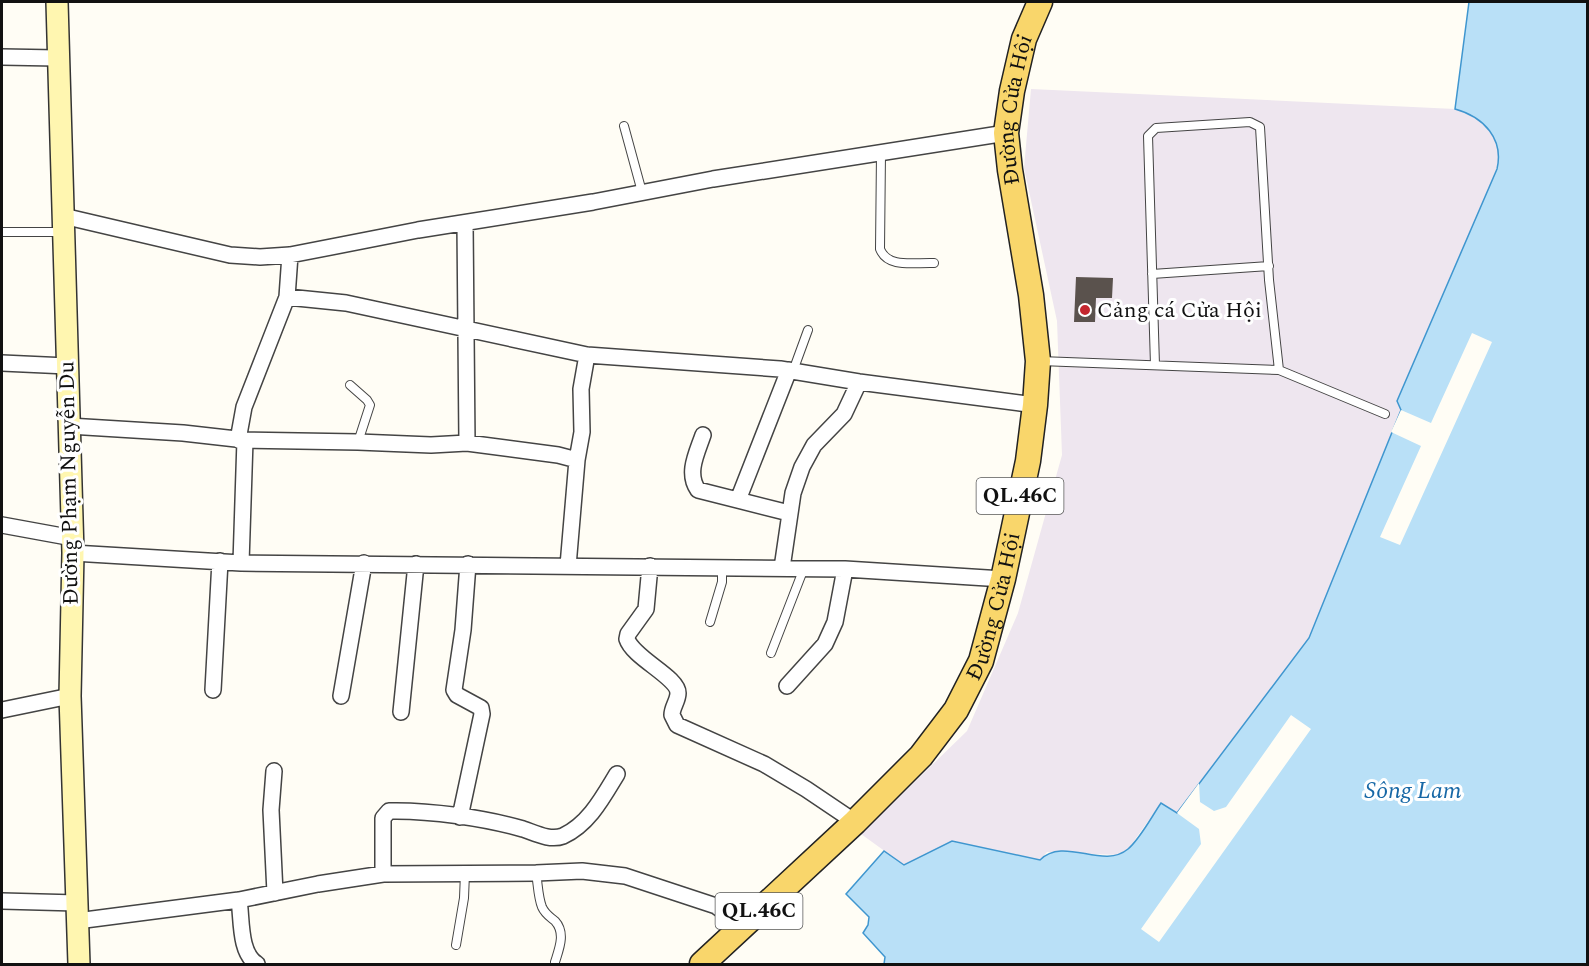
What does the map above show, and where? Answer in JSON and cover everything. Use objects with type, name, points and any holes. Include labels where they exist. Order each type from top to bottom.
[{"type":"main road","name":"Đường Phạm Nguyễn Du","points":[[57,2],[73,545],[70,696],[79,964]]},
{"type":"main road","name":"Đường Cửa Hội","points":[[702,964],[850,826],[921,756],[956,711],[981,661],[1003,579],[1028,461],[1035,405],[1038,361],[1031,295],[1010,170],[1008,122],[1024,39],[1037,3]]},
{"type":"street","points":[[2,57],[57,58]]},
{"type":"street","points":[[63,224],[230,255],[260,257],[290,255],[418,230],[881,153],[1008,122]]},
{"type":"street","points":[[465,223],[467,443]]},
{"type":"street","points":[[241,562],[241,440],[244,407],[287,297],[290,255]]},
{"type":"street","points":[[287,297],[346,303],[587,355],[791,371],[1035,405]]},
{"type":"street","points":[[568,566],[577,460],[582,432],[581,389],[587,355]]},
{"type":"street","points":[[2,363],[67,366]]},
{"type":"street","points":[[738,500],[791,371]]},
{"type":"street","points":[[782,568],[789,513],[802,467],[814,445],[844,414],[859,382]]},
{"type":"street","points":[[69,426],[183,433],[241,440],[358,441],[431,445],[467,443],[558,455],[577,460]]},
{"type":"street","points":[[703,435],[691,472],[698,490],[789,513]]},
{"type":"street","points":[[2,525],[73,545],[220,561],[845,568],[1003,579]]},
{"type":"street","points":[[213,690],[220,561]]},
{"type":"street","points":[[341,696],[363,564]]},
{"type":"street","points":[[401,712],[416,564]]},
{"type":"street","points":[[460,817],[482,714],[481,708],[457,695],[454,690],[463,630],[468,564]]},
{"type":"street","points":[[650,566],[646,609],[628,634],[627,639],[632,649],[675,685],[678,695],[672,716],[677,725],[764,764],[806,789],[850,826]]},
{"type":"street","points":[[787,686],[814,659],[825,644],[835,622],[845,568]]},
{"type":"street","points":[[2,710],[70,696]]},
{"type":"street","points":[[274,771],[271,810],[275,893]]},
{"type":"street","points":[[383,874],[383,818],[389,810],[409,810],[460,817],[515,827],[552,838],[561,837],[587,819],[617,774]]},
{"type":"street","points":[[2,901],[77,912],[239,900],[383,874],[582,872],[626,876],[716,906],[743,926]]},
{"type":"street","points":[[239,900],[246,952],[251,961],[257,964]]},
{"type":"lane","points":[[1155,365],[1148,136],[1156,128],[1250,122],[1260,127],[1269,266],[1279,370]]},
{"type":"lane","points":[[624,126],[642,192]]},
{"type":"lane","points":[[881,153],[880,249],[883,256],[887,260],[896,262],[934,263]]},
{"type":"lane","points":[[2,232],[63,224]]},
{"type":"lane","points":[[1152,274],[1269,266]]},
{"type":"lane","points":[[791,371],[808,330]]},
{"type":"lane","points":[[1038,361],[1279,370],[1385,414]]},
{"type":"lane","points":[[350,386],[370,405],[358,441]]},
{"type":"lane","points":[[710,622],[722,582],[722,567]]},
{"type":"lane","points":[[771,653],[804,568]]},
{"type":"lane","points":[[456,945],[464,898],[465,873]]},
{"type":"lane","points":[[536,873],[540,904],[546,914],[557,923],[561,934],[561,944],[555,962]]},
{"type":"shaded area","name":"Cảng cá Cửa Hội","points":[[1031,89],[1455,109],[1481,122],[1495,138],[1500,157],[1491,185],[1398,401],[1401,410],[1309,638],[1177,813],[1161,803],[1129,848],[1118,855],[1047,852],[1040,860],[952,841],[904,865],[861,834],[967,731],[1018,613],[1062,455],[1057,321],[1024,168]]},
{"type":"water","name":"Sông Lam","points":[[1469,2],[1587,2],[1587,964],[884,964],[885,957],[863,933],[868,925],[869,917],[846,894],[884,851],[904,865],[952,841],[1040,860],[1050,853],[1060,851],[1118,855],[1128,849],[1137,839],[1161,803],[1177,813],[1309,638],[1401,410],[1397,401],[1497,169],[1497,148],[1490,131],[1475,118],[1455,109]]},
{"type":"pier","points":[[1472,333],[1492,342],[1400,545],[1380,537],[1421,446],[1391,432],[1401,410],[1431,423]]},
{"type":"pier","points":[[1291,715],[1311,729],[1159,942],[1141,929],[1201,844],[1199,829],[1177,813],[1199,783],[1200,802],[1214,811],[1226,807]]},
{"type":"building","name":"Cảng cá Cửa Hội","points":[[1076,277],[1113,278],[1112,298],[1096,298],[1095,322],[1074,322]]},
{"type":"place","name":"Cảng cá Cửa Hội","points":[[1085,310]]}]
